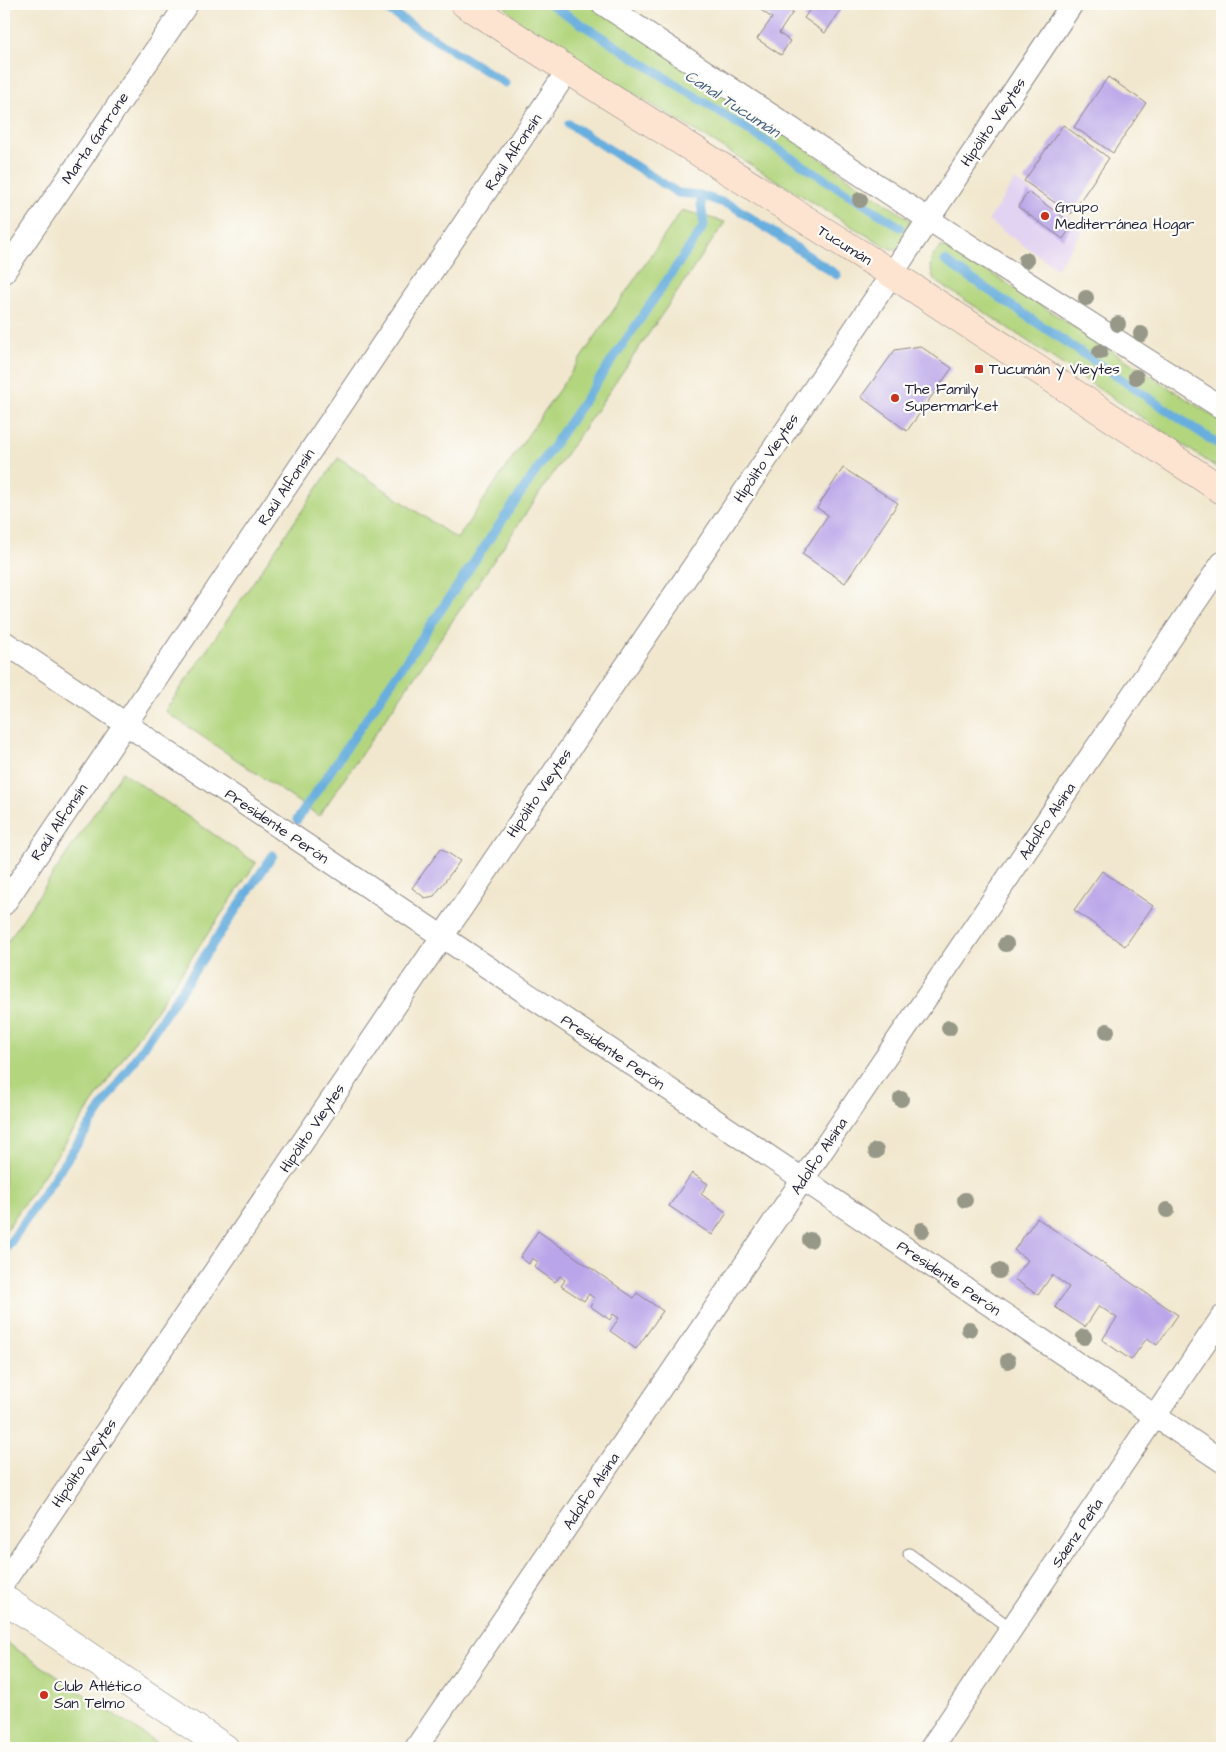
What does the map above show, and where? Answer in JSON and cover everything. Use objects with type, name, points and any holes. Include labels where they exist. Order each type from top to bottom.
[{"type":"main road","name":"Tucumán","points":[[465,4],[892,274],[1222,490]]},
{"type":"street","name":"Marta Garrone","points":[[4,272],[187,4]]},
{"type":"street","points":[[603,4],[928,219],[1222,408]]},
{"type":"street","name":"Hipólito Vieytes","points":[[4,1582],[892,274],[1072,4]]},
{"type":"street","name":"Raúl Alfonsín","points":[[4,904],[568,70]]},
{"type":"street","name":"Adolfo Alsina","points":[[416,1748],[1222,563]]},
{"type":"street","name":"Presidente Perón","points":[[4,642],[1222,1461]]},
{"type":"street","name":"Sáenz Peña","points":[[931,1748],[1222,1317]]},
{"type":"street","points":[[4,1599],[225,1748]]},
{"type":"lane","points":[[909,1554],[1012,1629]]},
{"type":"shaded area","points":[[1015,180],[1085,227],[1057,268],[988,221]]},
{"type":"green space","points":[[502,4],[593,4],[910,220],[909,232],[899,249],[891,249],[861,232],[543,38],[519,21]]},
{"type":"green space","points":[[682,210],[725,222],[319,816],[165,711],[338,458],[457,539]]},
{"type":"green space","points":[[941,247],[956,247],[983,268],[1222,422],[1222,471],[934,280],[930,266],[932,256]]},
{"type":"green space","points":[[122,772],[256,863],[4,1233],[4,947]]},
{"type":"green space","name":"Club Atlético San Telmo","points":[[4,1641],[164,1748],[4,1748]]},
{"type":"building","points":[[761,4],[781,4],[793,12],[779,33],[790,41],[781,55],[757,39],[772,18],[758,8]]},
{"type":"building","points":[[814,4],[845,4],[825,33],[804,18]]},
{"type":"building","points":[[1108,77],[1146,103],[1113,153],[1074,127]]},
{"type":"building","points":[[1063,125],[1109,158],[1071,214],[1024,181]]},
{"type":"building","name":"Grupo Mediterránea Hogar","points":[[1028,192],[1073,224],[1063,239],[1018,207]]},
{"type":"building","points":[[920,346],[952,368],[907,431],[861,397],[895,350]]},
{"type":"building","points":[[843,468],[898,503],[845,583],[802,554],[828,515],[817,508]]},
{"type":"building","points":[[441,848],[460,861],[434,896],[425,898],[412,888]]},
{"type":"building","points":[[1102,871],[1153,906],[1125,946],[1074,910]]},
{"type":"building","points":[[692,1173],[708,1184],[701,1194],[727,1213],[712,1235],[669,1206]]},
{"type":"building","points":[[1037,1218],[1178,1315],[1157,1345],[1147,1338],[1131,1360],[1102,1340],[1117,1318],[1099,1306],[1085,1327],[1055,1307],[1069,1287],[1052,1275],[1038,1295],[1014,1279],[1028,1260],[1014,1250]]},
{"type":"building","points":[[538,1231],[634,1298],[637,1293],[663,1311],[636,1349],[610,1331],[619,1318],[613,1314],[610,1320],[590,1306],[595,1299],[589,1294],[584,1301],[561,1286],[565,1280],[560,1276],[555,1282],[534,1267],[538,1262],[532,1258],[529,1264],[520,1257]]},
{"type":"waterway","name":"Canal Tucumán","points":[[378,4],[505,83]]},
{"type":"waterway","name":"Canal Tucumán","points":[[550,4],[900,227]]},
{"type":"waterway","name":"Canal Tucumán","points":[[569,124],[678,193],[700,195],[733,206],[837,275]]},
{"type":"waterway","points":[[297,820],[704,226],[700,195]]},
{"type":"waterway","name":"Canal Tucumán","points":[[945,261],[1222,447]]},
{"type":"waterway","points":[[4,1252],[273,855]]},
{"type":"place","name":"Grupo Mediterránea Hogar","points":[[1045,216]]},
{"type":"place","name":"Tucumán y Vieytes","points":[[979,369]]},
{"type":"place","name":"The Family Supermarket","points":[[895,398]]},
{"type":"place","name":"Club Atlético San Telmo","points":[[44,1695]]}]
